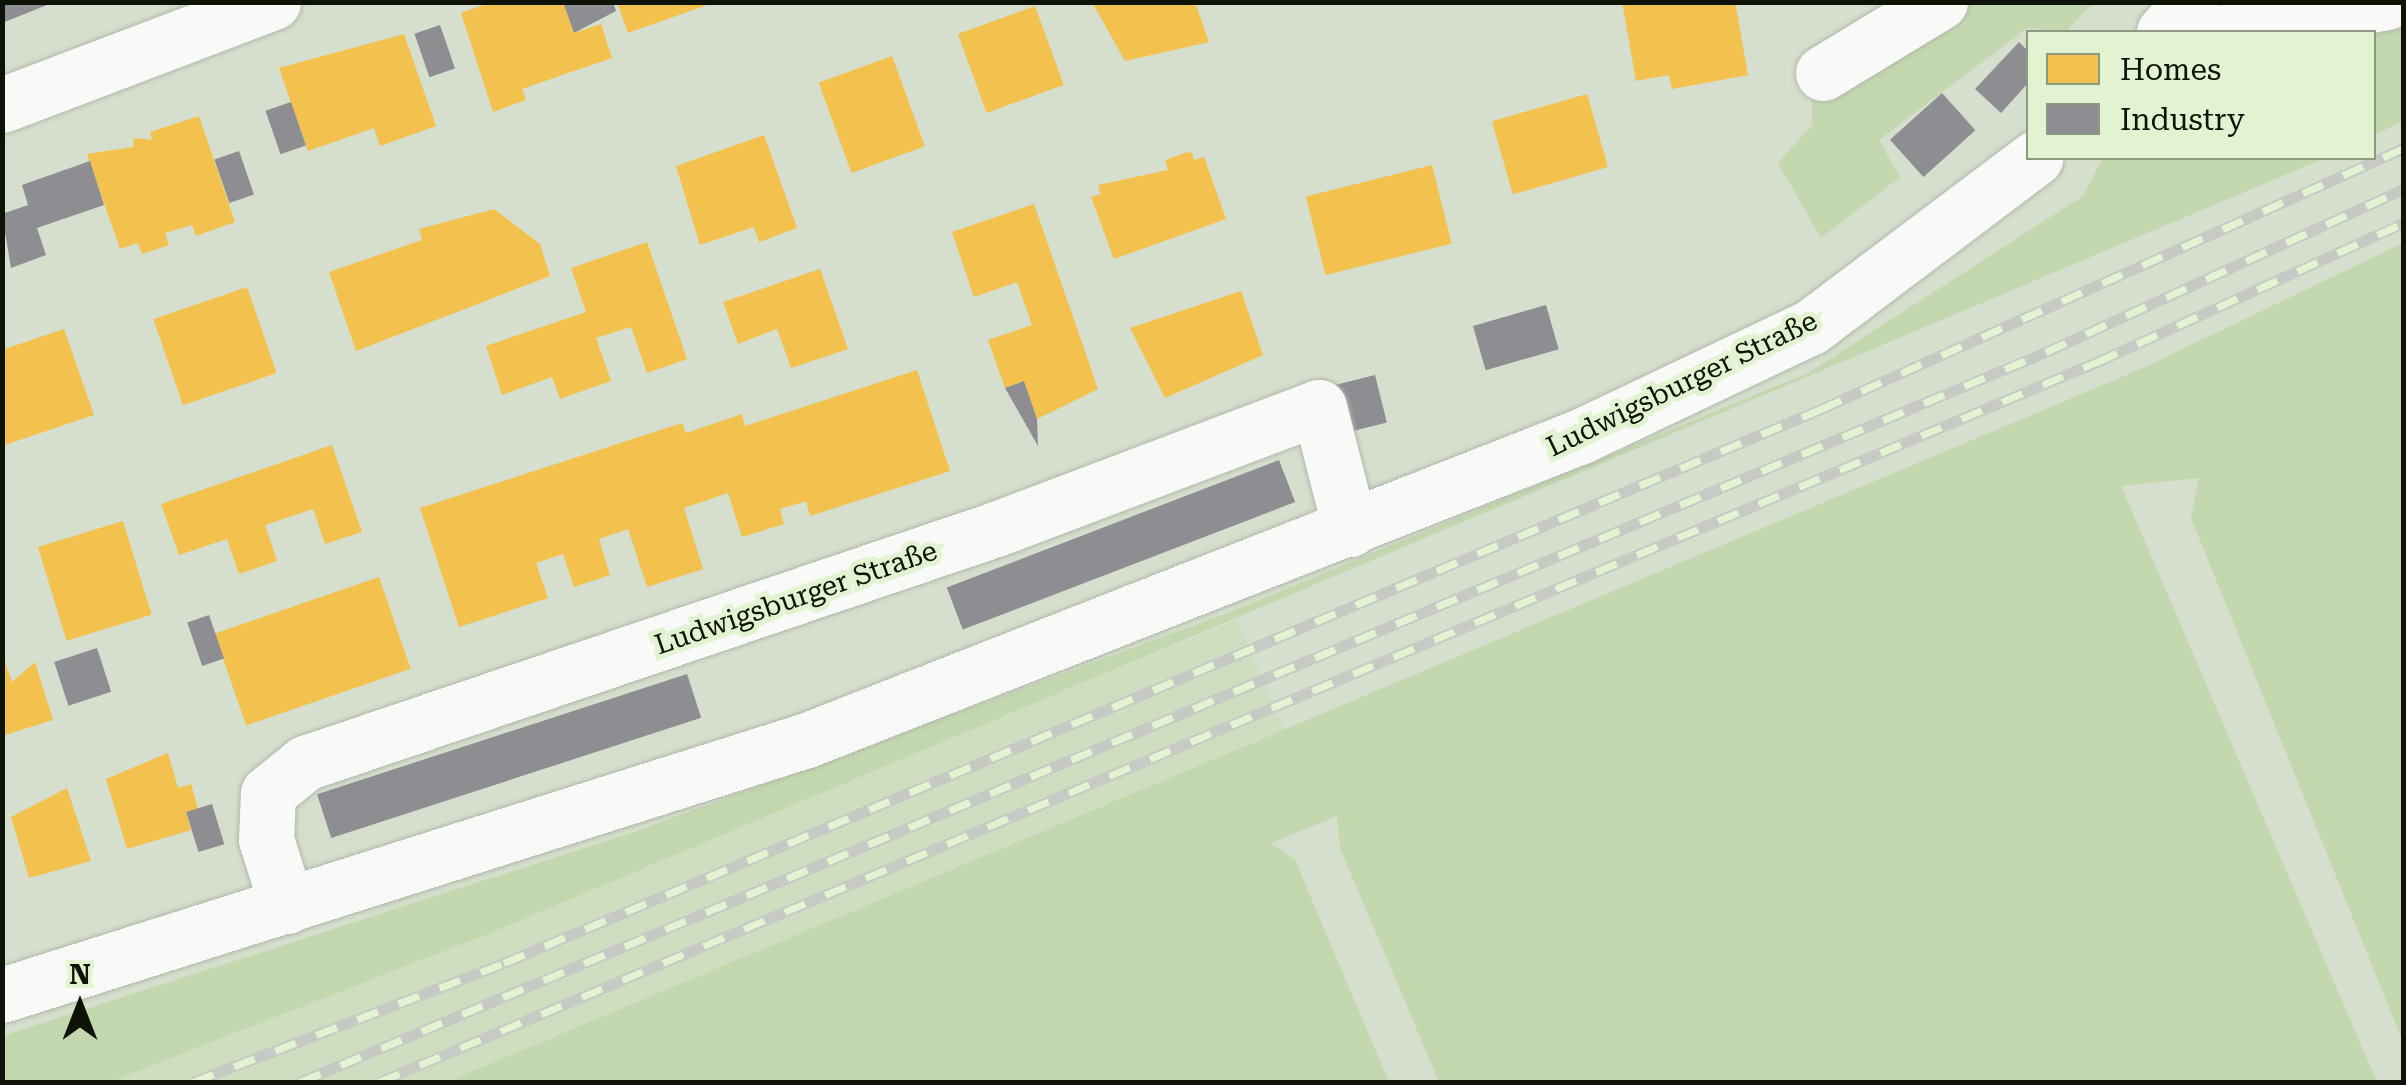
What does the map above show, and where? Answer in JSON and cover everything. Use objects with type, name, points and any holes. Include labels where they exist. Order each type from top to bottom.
[{"type":"main road","points":[[2,104],[274,2]]},
{"type":"main road","points":[[1823,73],[1940,2]]},
{"type":"main road","points":[[2166,30],[2191,2]]},
{"type":"main road","points":[[2235,30],[2387,2]]},
{"type":"main road","name":"Ludwigsburger Straße","points":[[2,995],[807,740],[1581,436],[1811,327],[2032,160]]},
{"type":"main road","name":"Ludwigsburger Straße","points":[[287,906],[266,839],[268,793],[306,763],[977,535],[1319,406],[1350,528]]},
{"type":"shaded area","points":[[1963,3],[2093,3],[2068,30],[2027,28],[1879,140],[1900,177],[1821,238],[1778,163],[1812,125],[1812,95]]},
{"type":"shaded area","points":[[2183,3],[2403,3],[2403,121],[2376,134],[2376,30],[2169,30]]},
{"type":"shaded area","points":[[2102,160],[2320,160],[490,933],[109,1082],[3,1082],[2,1036],[634,832],[1225,614],[1808,373],[2083,196]]},
{"type":"shaded area","points":[[2403,243],[2403,1042],[2191,518],[2199,478],[2121,486],[2377,1082],[1439,1082],[1340,848],[1337,816],[1271,843],[1295,860],[1389,1082],[447,1082],[2143,368]]},
{"type":"shaded area","points":[[1237,620],[1284,729],[447,1082],[109,1082]]},
{"type":"building: Homes","points":[[492,2],[563,2],[574,33],[601,24],[612,58],[522,89],[526,100],[493,112],[461,13]]},
{"type":"building: Homes","points":[[617,2],[713,2],[713,3],[628,33]]},
{"type":"building: Homes","points":[[1092,2],[1195,2],[1209,42],[1125,61]]},
{"type":"building: Homes","points":[[1622,2],[1735,2],[1748,75],[1672,89],[1669,75],[1636,81]]},
{"type":"building: Homes","points":[[1035,6],[1064,85],[987,113],[958,34]]},
{"type":"building: Homes","points":[[404,34],[436,126],[380,146],[374,128],[308,151],[279,68]]},
{"type":"building: Homes","points":[[892,56],[925,146],[852,173],[819,83]]},
{"type":"building: Homes","points":[[1587,94],[1608,167],[1513,194],[1492,121]]},
{"type":"building: Homes","points":[[199,116],[235,222],[196,236],[192,225],[165,233],[169,245],[142,254],[138,243],[120,249],[87,154],[133,147],[134,138],[152,140],[150,132]]},
{"type":"building: Homes","points":[[764,135],[797,228],[759,242],[754,227],[700,245],[676,166]]},
{"type":"building: Homes","points":[[1191,151],[1194,160],[1204,157],[1226,219],[1114,259],[1091,197],[1101,194],[1098,185],[1168,170],[1165,160]]},
{"type":"building: Homes","points":[[1432,165],[1452,244],[1325,275],[1306,196]]},
{"type":"building: Homes","points":[[1034,204],[1098,389],[1037,419],[1024,381],[1005,388],[988,340],[1032,325],[1017,282],[974,297],[952,232]]},
{"type":"building: Homes","points":[[494,209],[540,244],[550,276],[356,351],[329,272],[422,240],[419,229]]},
{"type":"building: Homes","points":[[647,242],[687,359],[647,373],[631,327],[596,338],[611,381],[560,399],[552,377],[502,395],[486,346],[586,312],[571,268]]},
{"type":"building: Homes","points":[[820,269],[848,349],[791,368],[777,329],[738,344],[723,302]]},
{"type":"building: Homes","points":[[247,287],[277,373],[183,405],[153,319]]},
{"type":"building: Homes","points":[[1241,291],[1263,355],[1165,398],[1130,328]]},
{"type":"building: Homes","points":[[64,329],[94,415],[2,446],[2,350]]},
{"type":"building: Homes","points":[[917,370],[950,471],[810,516],[806,501],[780,509],[784,524],[742,537],[728,493],[684,508],[703,569],[647,587],[628,529],[599,539],[610,575],[574,587],[563,554],[536,563],[548,598],[459,627],[420,508],[682,423],[686,433],[742,414],[745,426]]},
{"type":"building: Homes","points":[[332,445],[362,532],[325,544],[313,509],[265,525],[277,561],[239,574],[227,539],[179,555],[161,504]]},
{"type":"building: Homes","points":[[123,521],[152,615],[67,641],[38,547]]},
{"type":"building: Homes","points":[[379,577],[411,669],[246,725],[214,634]]},
{"type":"building: Homes","points":[[2,654],[12,682],[35,662],[53,720],[2,736]]},
{"type":"building: Homes","points":[[168,753],[178,788],[191,784],[198,809],[186,812],[191,830],[127,849],[106,779]]},
{"type":"building: Homes","points":[[67,788],[91,861],[29,878],[11,817]]},
{"type":"building: Industry","points":[[2,2],[52,2],[52,3],[2,23]]},
{"type":"building: Industry","points":[[563,2],[613,2],[616,11],[574,33]]},
{"type":"building: Industry","points":[[440,25],[455,68],[429,77],[414,34]]},
{"type":"building: Industry","points":[[2019,42],[2026,49],[2026,85],[2001,113],[1975,89]]},
{"type":"building: Industry","points":[[1942,93],[1975,130],[1923,177],[1890,140]]},
{"type":"building: Industry","points":[[291,102],[306,145],[280,154],[265,111]]},
{"type":"building: Industry","points":[[239,151],[254,194],[229,203],[214,159]]},
{"type":"building: Industry","points":[[90,161],[104,205],[37,228],[46,255],[11,268],[2,214],[28,205],[22,185]]},
{"type":"building: Industry","points":[[1546,305],[1559,349],[1486,370],[1473,326]]},
{"type":"building: Industry","points":[[1375,375],[1387,423],[1344,433],[1332,386]]},
{"type":"building: Industry","points":[[1024,381],[1037,419],[1038,446],[1005,388]]},
{"type":"building: Industry","points":[[1279,460],[1295,502],[963,630],[947,588]]},
{"type":"building: Industry","points":[[209,615],[224,658],[202,666],[187,622]]},
{"type":"building: Industry","points":[[97,648],[111,692],[68,706],[54,662]]},
{"type":"building: Industry","points":[[687,674],[701,718],[331,838],[317,794]]},
{"type":"building: Industry","points":[[212,804],[224,844],[198,852],[186,812]]},
{"type":"railway","points":[[193,1082],[504,963],[1821,409],[2404,148]]},
{"type":"railway","points":[[300,1082],[2046,352],[2404,189]]},
{"type":"railway","points":[[379,1082],[2097,362],[2404,223]]}]
